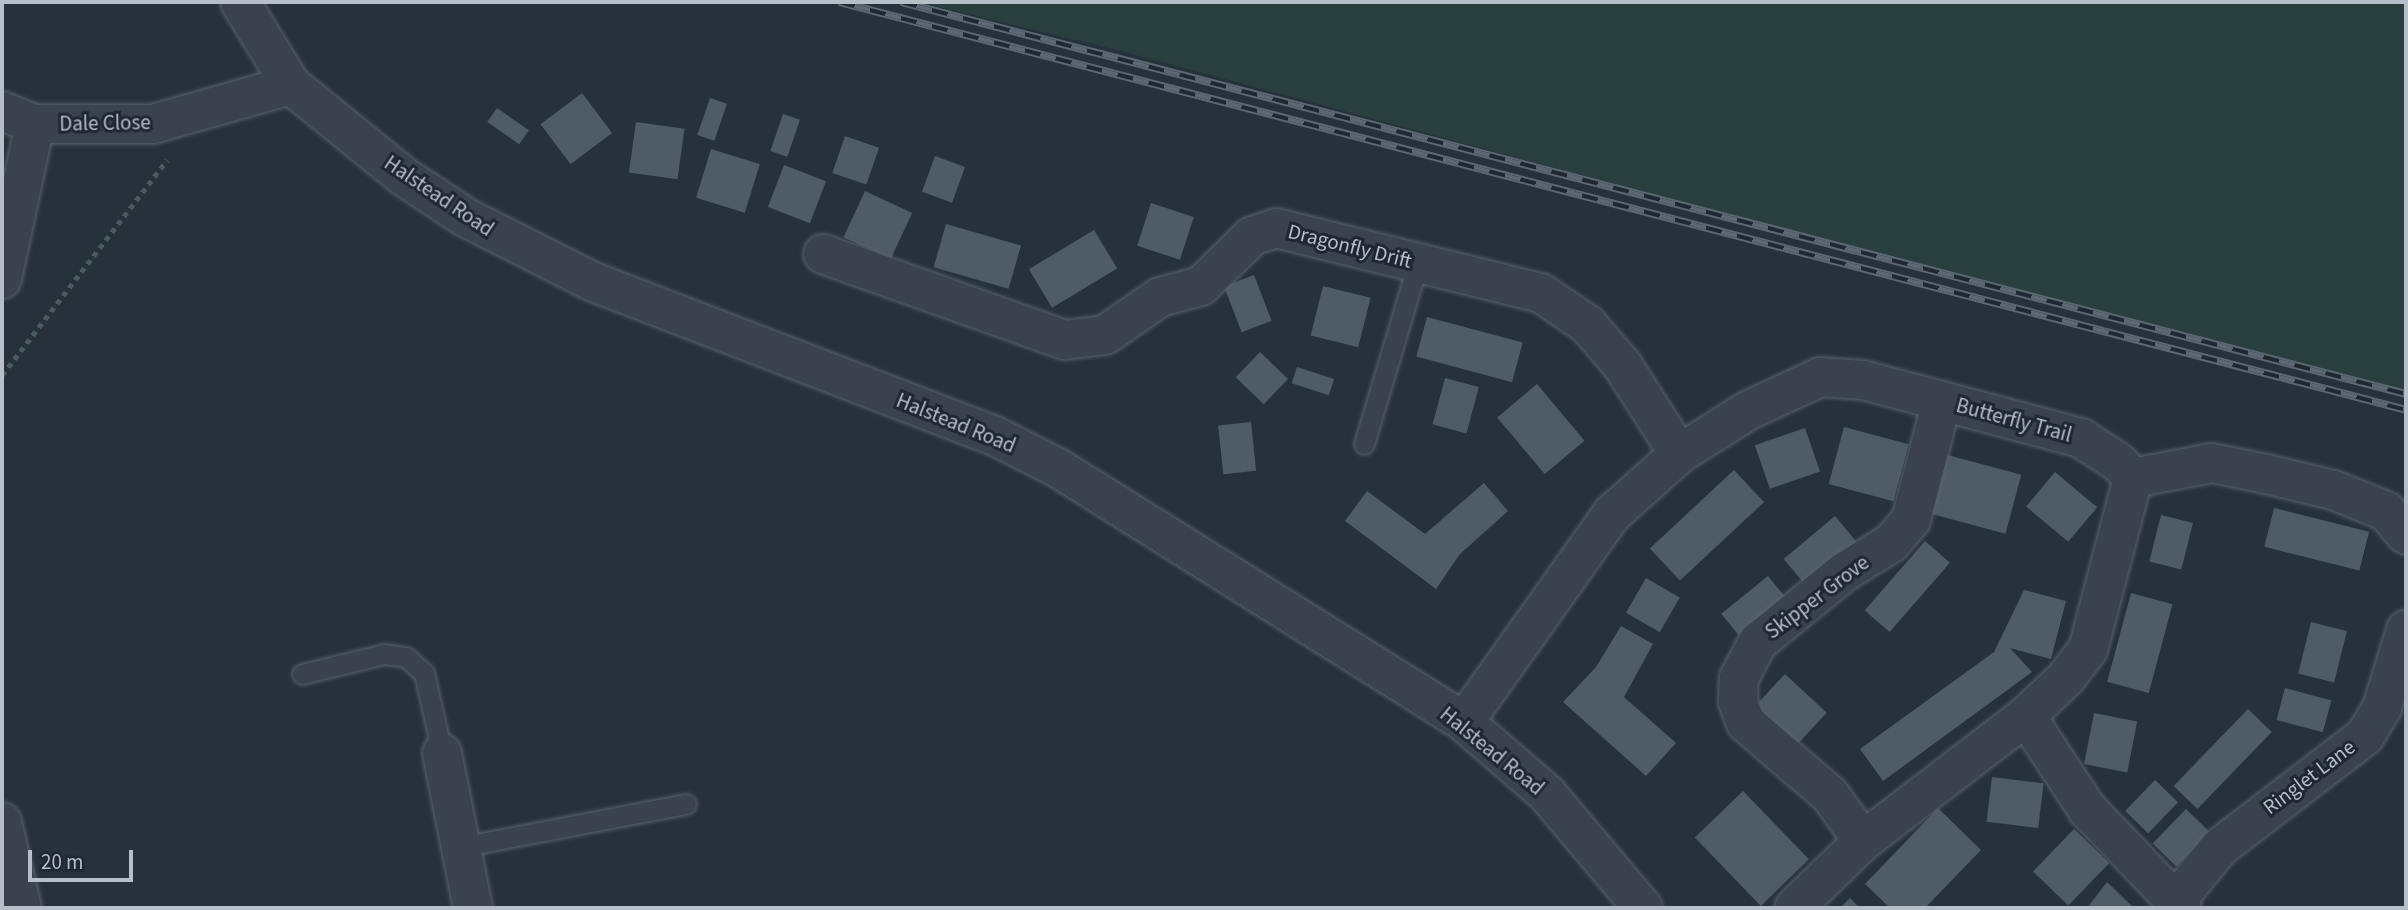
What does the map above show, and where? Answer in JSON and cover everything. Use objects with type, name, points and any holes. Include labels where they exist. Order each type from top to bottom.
[{"type":"street","name":"Halstead Road","points":[[240,2],[291,85],[403,176],[522,249],[592,281],[993,435],[1058,468],[1464,722],[1546,794],[1643,908]]},
{"type":"street","name":"Dale Close","points":[[18,117],[153,124],[291,85]]},
{"type":"street","points":[[2,279],[18,117]]},
{"type":"street","name":"Dragonfly Drift","points":[[824,254],[1065,340],[1105,335],[1160,297],[1201,286],[1252,236],[1276,228],[1541,293],[1588,325],[1623,366],[1679,454]]},
{"type":"street","name":"Butterfly Trail","points":[[1464,722],[1612,514],[1679,454],[1749,410],[1820,377],[1863,380],[2081,438],[2133,478]]},
{"type":"street","name":"Skipper Grove","points":[[1863,841],[1830,796],[1746,723],[1738,702],[1740,678],[1758,642],[1844,572],[1891,543],[1910,520],[1942,401]]},
{"type":"street","points":[[1803,904],[1863,841],[2026,716],[2066,678],[2088,649],[2133,478],[2212,463],[2252,471],[2333,491],[2386,511],[2406,535]]},
{"type":"street","name":"Ringlet Lane","points":[[2178,905],[2219,849],[2365,736],[2382,708],[2406,629]]},
{"type":"street","points":[[2026,716],[2087,809],[2178,905]]},
{"type":"street","points":[[442,753],[473,908]]},
{"type":"street","points":[[2,822],[22,908]]},
{"type":"lane","points":[[1364,444],[1418,263]]},
{"type":"lane","points":[[302,674],[384,654],[406,657],[424,673],[442,753]]},
{"type":"lane","points":[[460,847],[686,804]]},
{"type":"path","points":[[2,375],[172,153]]},
{"type":"green space","points":[[919,2],[2406,2],[2406,397],[1121,51]]},
{"type":"building","points":[[582,93],[612,133],[571,164],[540,124]]},
{"type":"building","points":[[710,98],[727,104],[714,141],[697,135]]},
{"type":"building","points":[[497,108],[529,130],[519,144],[487,122]]},
{"type":"building","points":[[783,114],[800,120],[787,157],[770,151]]},
{"type":"building","points":[[636,122],[685,129],[677,179],[629,173]]},
{"type":"building","points":[[845,136],[879,148],[866,185],[832,173]]},
{"type":"building","points":[[711,149],[760,164],[745,213],[696,198]]},
{"type":"building","points":[[935,156],[965,167],[952,203],[922,192]]},
{"type":"building","points":[[784,165],[826,181],[810,223],[768,207]]},
{"type":"building","points":[[865,191],[912,213],[891,259],[843,237]]},
{"type":"building","points":[[1151,203],[1194,217],[1180,260],[1137,246]]},
{"type":"building","points":[[946,224],[1021,245],[1009,289],[934,267]]},
{"type":"building","points":[[1094,230],[1117,269],[1052,308],[1029,269]]},
{"type":"building","points":[[1254,275],[1272,321],[1242,332],[1224,286]]},
{"type":"building","points":[[1323,286],[1371,298],[1358,347],[1311,335]]},
{"type":"building","points":[[1427,317],[1523,343],[1512,382],[1416,357]]},
{"type":"building","points":[[1260,352],[1288,379],[1264,404],[1236,377]]},
{"type":"building","points":[[1297,367],[1334,379],[1329,395],[1292,383]]},
{"type":"building","points":[[1445,378],[1479,387],[1466,433],[1433,424]]},
{"type":"building","points":[[1537,384],[1585,441],[1545,474],[1497,417]]},
{"type":"building","points":[[1251,422],[1256,471],[1223,474],[1218,425]]},
{"type":"building","points":[[1844,427],[1909,444],[1893,501],[1829,484]]},
{"type":"building","points":[[1805,428],[1820,471],[1770,489],[1755,445]]},
{"type":"building","points":[[1944,454],[2021,475],[2005,534],[1928,513]]},
{"type":"building","points":[[1734,470],[1764,502],[1680,581],[1650,548]]},
{"type":"building","points":[[2055,472],[2097,507],[2068,542],[2026,506]]},
{"type":"building","points":[[1484,483],[1508,511],[1460,554],[1436,589],[1345,521],[1367,491],[1425,534]]},
{"type":"building","points":[[2274,508],[2369,532],[2359,571],[2264,547]]},
{"type":"building","points":[[2161,515],[2193,523],[2181,570],[2149,562]]},
{"type":"building","points":[[1835,516],[1860,546],[1809,589],[1784,559]]},
{"type":"building","points":[[1925,541],[1950,563],[1890,632],[1865,610]]},
{"type":"building","points":[[1768,576],[1788,601],[1742,639],[1721,614]]},
{"type":"building","points":[[1646,578],[1680,598],[1660,632],[1626,613]]},
{"type":"building","points":[[2024,590],[2066,601],[2051,659],[2010,648],[2032,672],[1883,781],[1860,749],[1994,652]]},
{"type":"building","points":[[2131,593],[2173,604],[2149,693],[2107,682]]},
{"type":"building","points":[[2311,622],[2347,631],[2334,682],[2298,673]]},
{"type":"building","points":[[1621,626],[1653,644],[1624,697],[1676,743],[1646,776],[1563,702],[1596,667]]},
{"type":"building","points":[[1785,674],[1827,713],[1797,745],[1755,706]]},
{"type":"building","points":[[2285,688],[2331,700],[2323,732],[2276,720]]},
{"type":"building","points":[[2248,709],[2272,732],[2197,809],[2174,786]]},
{"type":"building","points":[[2094,713],[2137,721],[2127,772],[2084,764]]},
{"type":"building","points":[[1992,777],[2044,783],[2038,828],[1987,822]]},
{"type":"building","points":[[2155,780],[2178,802],[2148,833],[2125,811]]},
{"type":"building","points":[[1743,791],[1809,859],[1761,906],[1695,838]]},
{"type":"building","points":[[1938,808],[1981,850],[1925,908],[1890,908],[1865,884]]},
{"type":"building","points":[[2186,809],[2210,832],[2176,866],[2153,844]]},
{"type":"building","points":[[2074,829],[2109,863],[2068,905],[2033,871]]},
{"type":"building","points":[[2107,882],[2134,908],[2087,908]]},
{"type":"building","points":[[1850,898],[1860,908],[1840,908]]},
{"type":"railway","points":[[839,2],[2406,410]]},
{"type":"railway","points":[[901,2],[2406,394]]}]
